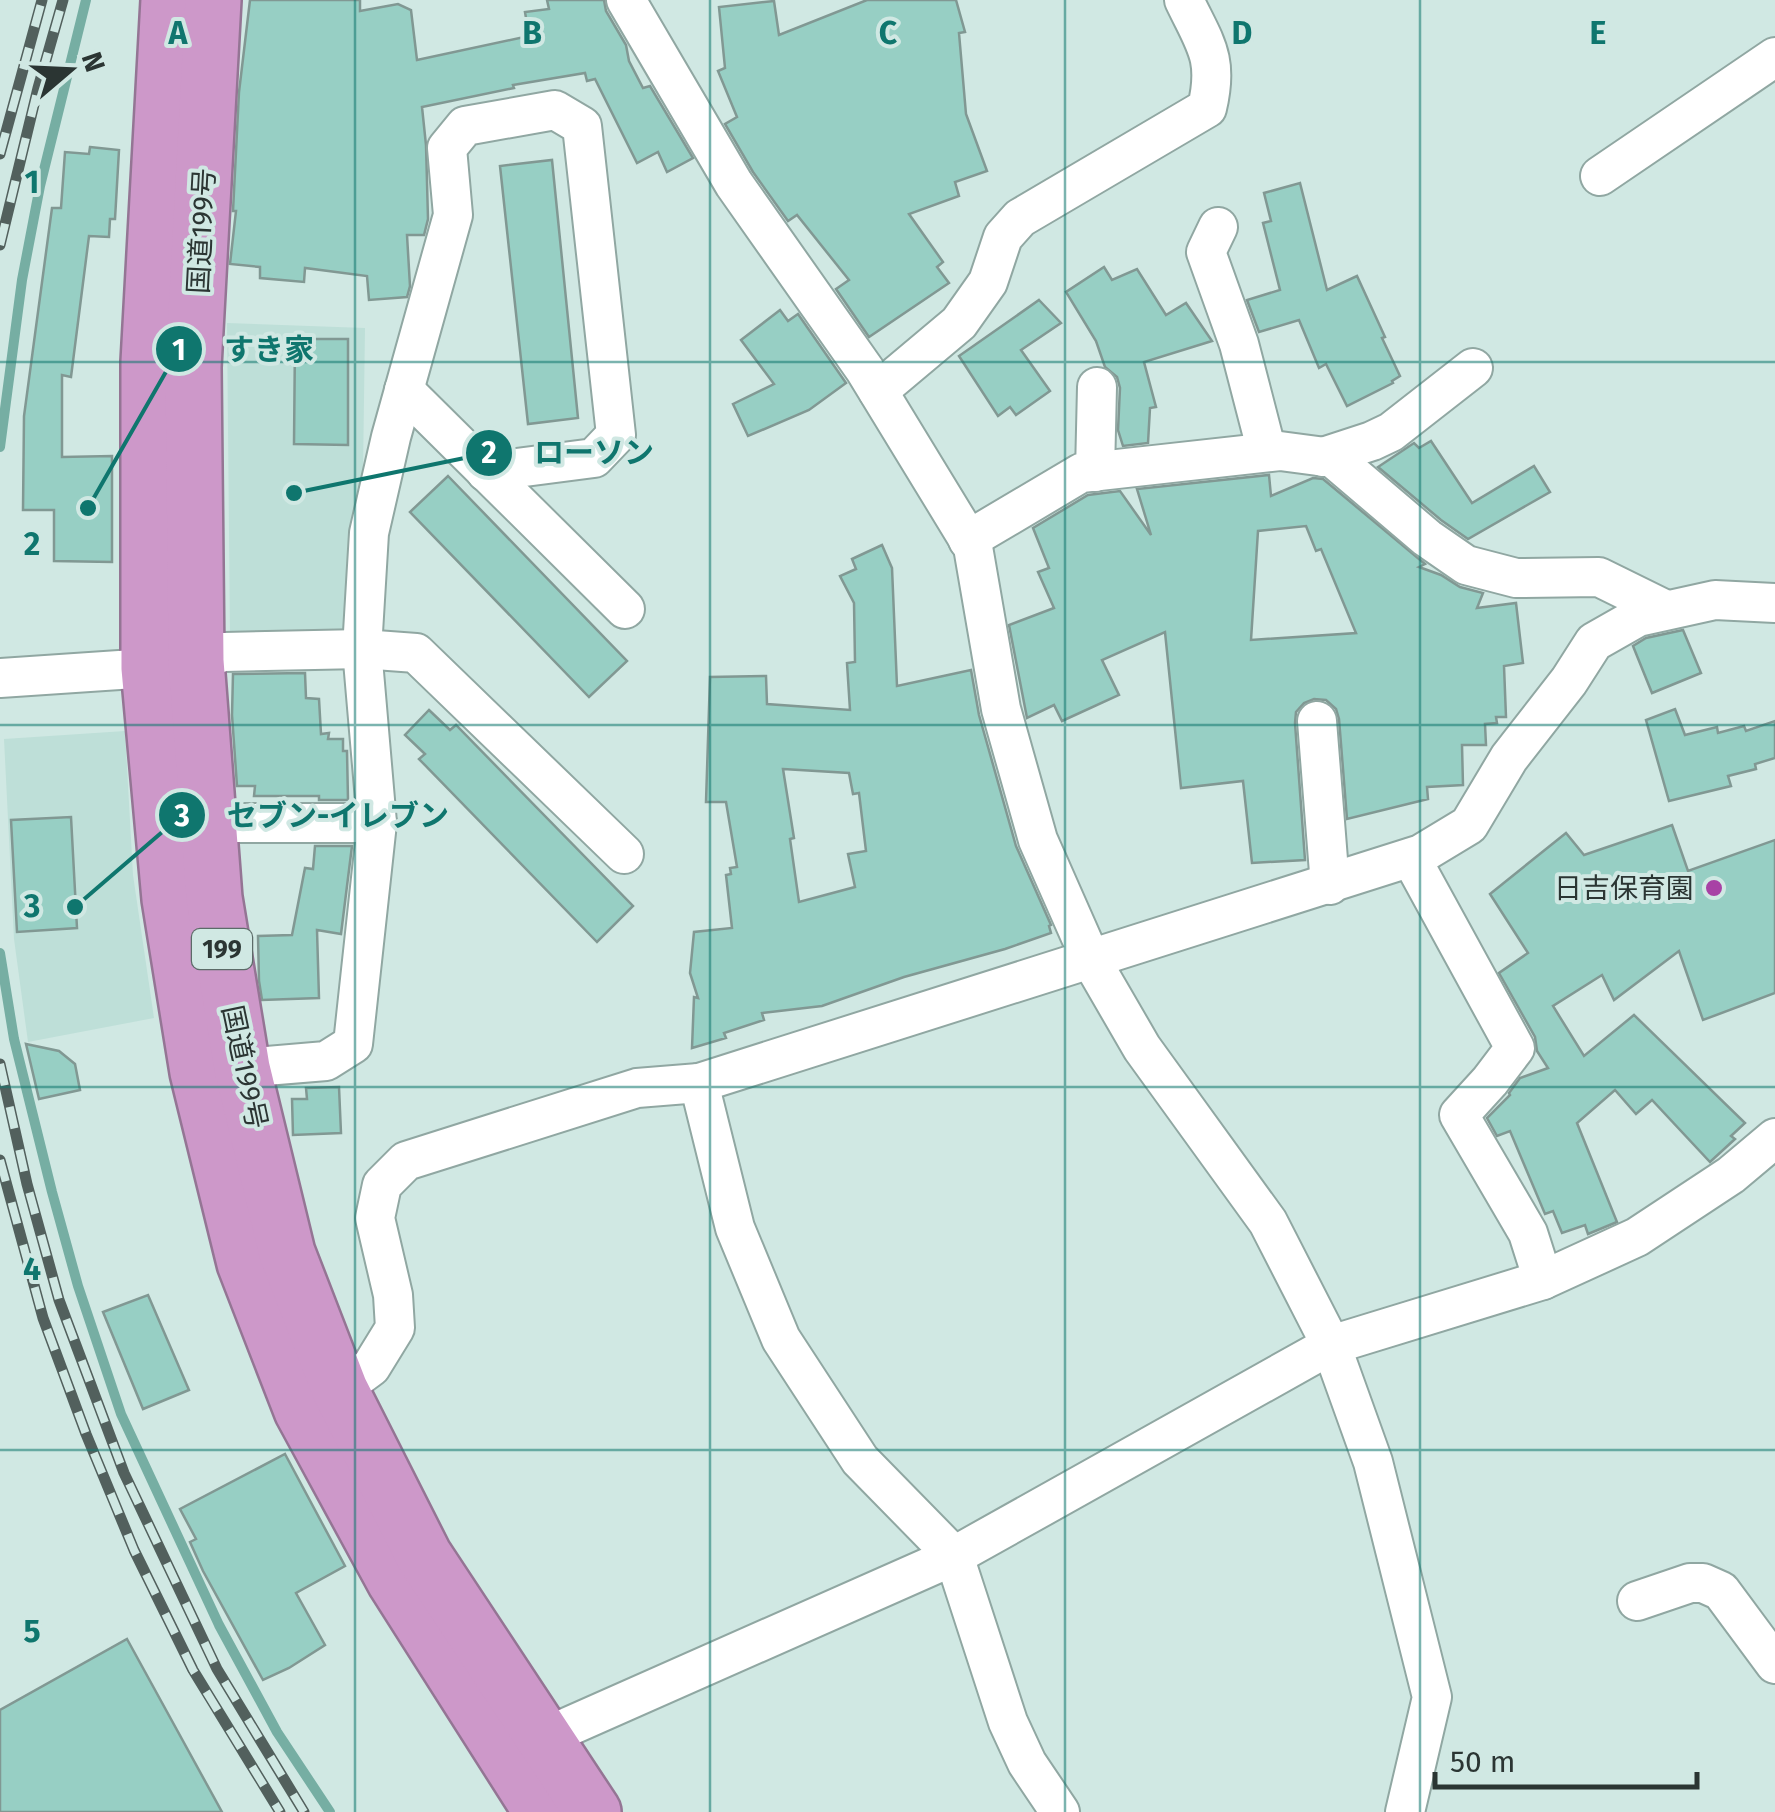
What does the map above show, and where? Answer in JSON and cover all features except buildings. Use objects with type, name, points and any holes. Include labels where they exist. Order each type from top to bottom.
[{"type":"highway","name":"国道199号","points":[[169,0],[149,362],[186,823],[170,899],[220,1070],[245,1263],[321,1400],[395,1581],[526,1748],[594,1812]]},
{"type":"highway","name":"国道199号","points":[[172,664],[213,0]]},
{"type":"highway","name":"国道199号","points":[[526,1748],[542,1812]]},
{"type":"street","points":[[626,0],[734,184],[878,392],[972,547],[1001,710],[1038,840],[1091,960],[1142,1048],[1268,1222],[1331,1344],[1373,1462],[1432,1697],[1404,1812]]},
{"type":"street","points":[[878,392],[959,323],[988,282],[1003,237],[1020,218],[1207,108],[1214,80],[1211,58],[1184,0]]},
{"type":"street","points":[[1600,176],[1775,57]]},
{"type":"street","points":[[220,1070],[326,1060],[353,1044],[377,823],[362,649],[369,533],[404,390],[454,215],[447,148],[465,126],[555,110],[582,126],[616,434],[594,458],[486,472]]},
{"type":"street","points":[[1218,227],[1206,252],[1240,344],[1267,452]]},
{"type":"street","points":[[1323,456],[1391,432],[1474,368]]},
{"type":"street","points":[[1095,472],[1097,387]]},
{"type":"street","points":[[404,390],[625,609]]},
{"type":"street","points":[[968,540],[1081,473],[1280,451],[1333,458],[1427,538],[1466,565],[1516,578],[1598,577],[1666,610]]},
{"type":"street","points":[[321,1400],[371,1367],[395,1328],[394,1295],[375,1218],[382,1185],[406,1161],[637,1088],[699,1083],[1421,854],[1469,825],[1509,758],[1594,642],[1638,616],[1715,600],[1775,603]]},
{"type":"street","points":[[0,678],[172,664],[224,652],[362,649],[416,653],[624,854]]},
{"type":"street","points":[[1317,721],[1330,884]]},
{"type":"street","points":[[186,823],[377,823]]},
{"type":"street","points":[[1411,858],[1514,1048],[1459,1115],[1528,1233],[1543,1280]]},
{"type":"street","points":[[699,1083],[735,1228],[781,1339],[860,1460],[954,1556],[1008,1722],[1028,1763],[1060,1812]]},
{"type":"street","points":[[526,1748],[954,1556],[1331,1344],[1543,1280],[1637,1237],[1731,1175],[1775,1138]]},
{"type":"street","points":[[1637,1602],[1690,1583],[1721,1590],[1775,1664]]},
{"type":"shaded area","points":[[227,323],[365,328],[363,471],[355,514],[349,638],[230,637]]},
{"type":"shaded area","points":[[125,731],[133,875],[154,1018],[28,1042],[14,939],[4,739]]},
{"type":"waterway","points":[[0,447],[22,280],[40,186],[86,0]]},
{"type":"waterway","points":[[0,953],[14,1039],[52,1192],[78,1286],[121,1414],[219,1625],[277,1732],[330,1812]]},
{"type":"railway","points":[[0,154],[42,0]]},
{"type":"railway","points":[[0,245],[63,0]]},
{"type":"railway","points":[[0,1064],[59,1300],[124,1473],[217,1669],[304,1812]]},
{"type":"railway","points":[[0,1160],[43,1318],[134,1550],[193,1670],[280,1812]]},
{"type":"place","name":"ローソン","points":[[294,493]]},
{"type":"place","name":"すき家","points":[[88,508]]},
{"type":"place","name":"日吉保育園","points":[[1714,888]]},
{"type":"place","name":"セブン-イレブン","points":[[75,907]]}]
